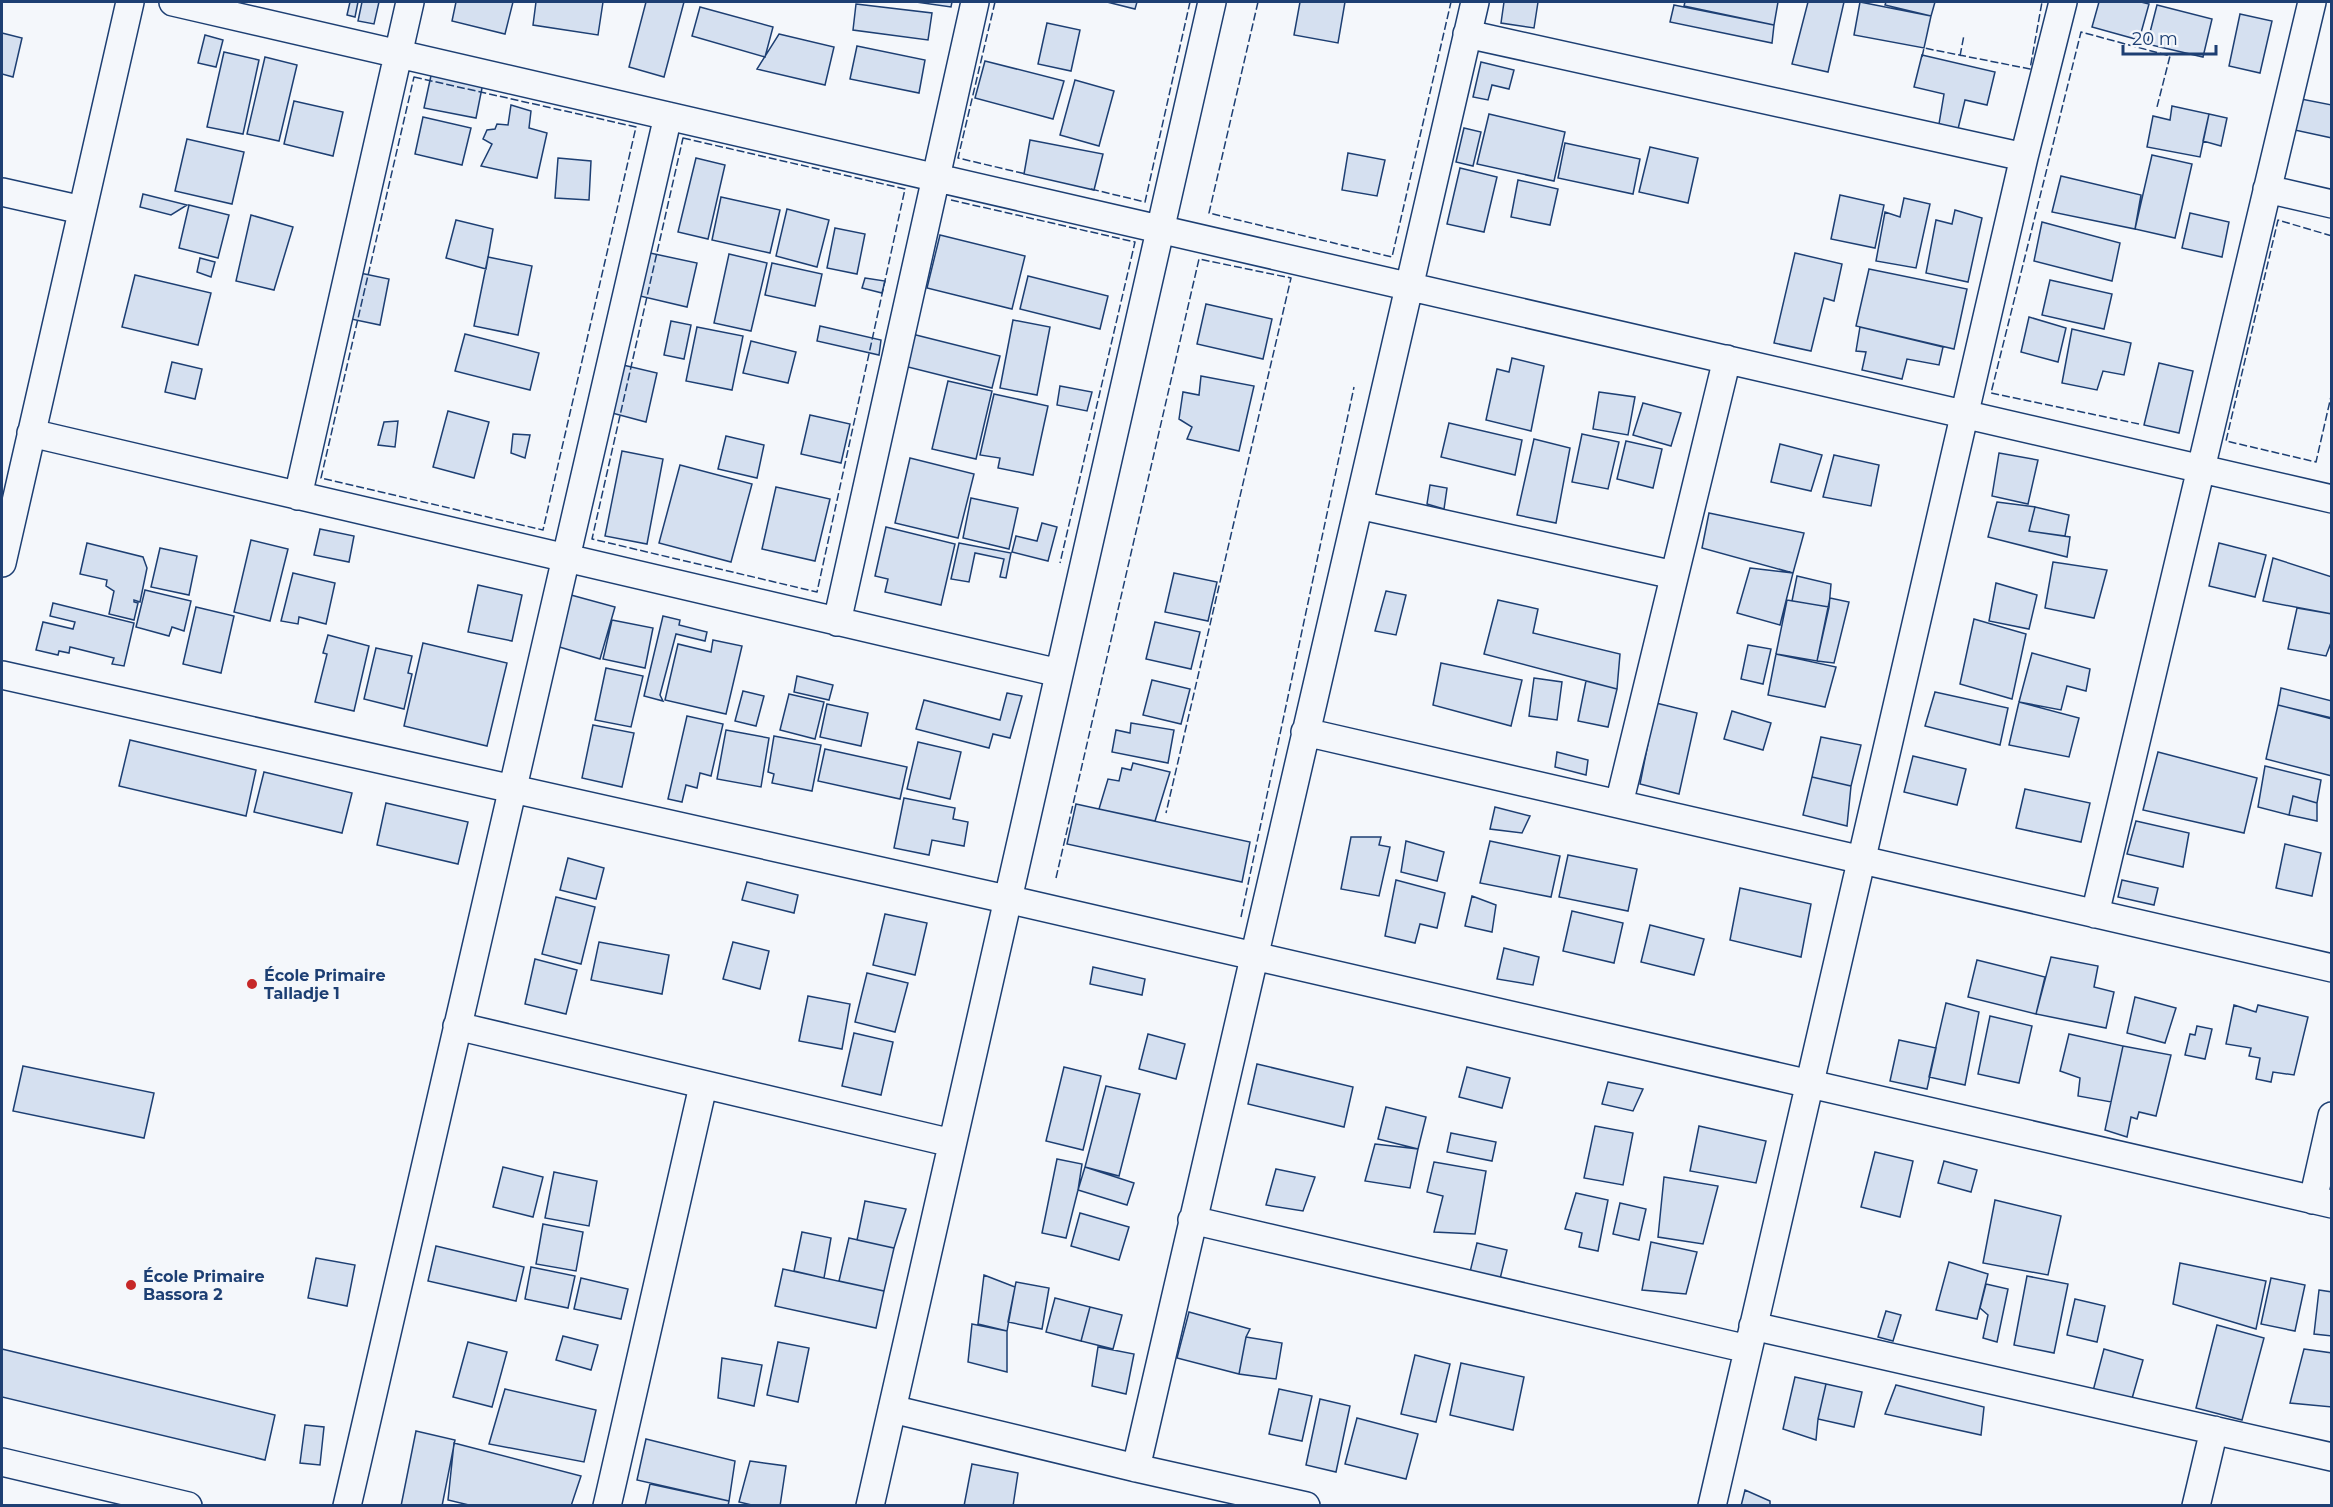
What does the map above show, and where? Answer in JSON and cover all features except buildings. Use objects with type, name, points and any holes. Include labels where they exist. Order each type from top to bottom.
[{"type":"street","points":[[2,563],[130,2]]},
{"type":"street","points":[[173,2],[2331,498]]},
{"type":"street","points":[[298,496],[410,2]]},
{"type":"street","points":[[837,622],[975,2]]},
{"type":"street","points":[[870,1506],[1212,2]]},
{"type":"street","points":[[1136,1468],[1475,2]]},
{"type":"street","points":[[1712,1506],[2024,157],[2063,2]]},
{"type":"street","points":[[2095,914],[2312,2]]},
{"type":"street","points":[[1467,34],[2024,157]]},
{"type":"street","points":[[347,1506],[668,116]]},
{"type":"street","points":[[2267,189],[2331,204]]},
{"type":"street","points":[[2,192],[82,210]]},
{"type":"street","points":[[1619,804],[1727,359]]},
{"type":"street","points":[[31,434],[1059,673]]},
{"type":"street","points":[[1359,505],[1674,576]]},
{"type":"street","points":[[2,675],[1007,899],[2322,1202],[2331,1116]]},
{"type":"street","points":[[1305,732],[2331,968]]},
{"type":"street","points":[[457,1026],[703,1086],[952,1143]]},
{"type":"street","points":[[607,1506],[703,1086]]},
{"type":"street","points":[[1192,1220],[1751,1337],[2214,1430],[2331,1457]]},
{"type":"street","points":[[892,1409],[1306,1506]]},
{"type":"street","points":[[2196,1506],[2214,1430]]},
{"type":"street","points":[[2,1462],[188,1506]]},
{"type":"fence","points":[[995,2],[958,158],[1026,174]]},
{"type":"fence","points":[[1091,189],[1145,202],[1190,2]]},
{"type":"fence","points":[[1258,2],[1209,213],[1392,257],[1451,2]]},
{"type":"fence","points":[[1922,57],[1924,48],[2030,69],[2042,2]]},
{"type":"fence","points":[[2139,424],[1991,393],[2081,32],[2170,56],[2157,107]]},
{"type":"fence","points":[[1960,56],[1964,35]]},
{"type":"fence","points":[[414,77],[636,127],[543,530],[321,478],[414,77]]},
{"type":"fence","points":[[683,138],[905,189],[817,592],[592,539],[683,138]]},
{"type":"fence","points":[[951,200],[1135,242],[1060,563]]},
{"type":"fence","points":[[2332,236],[2278,220],[2226,441],[2316,462],[2332,392]]},
{"type":"fence","points":[[1056,878],[1199,259],[1291,278],[1166,813]]},
{"type":"fence","points":[[1241,917],[1354,387]]},
{"type":"place","name":"École Primaire Talladje 1","points":[[252,984]]},
{"type":"place","name":"École Primaire Bassora 2","points":[[131,1285]]}]
